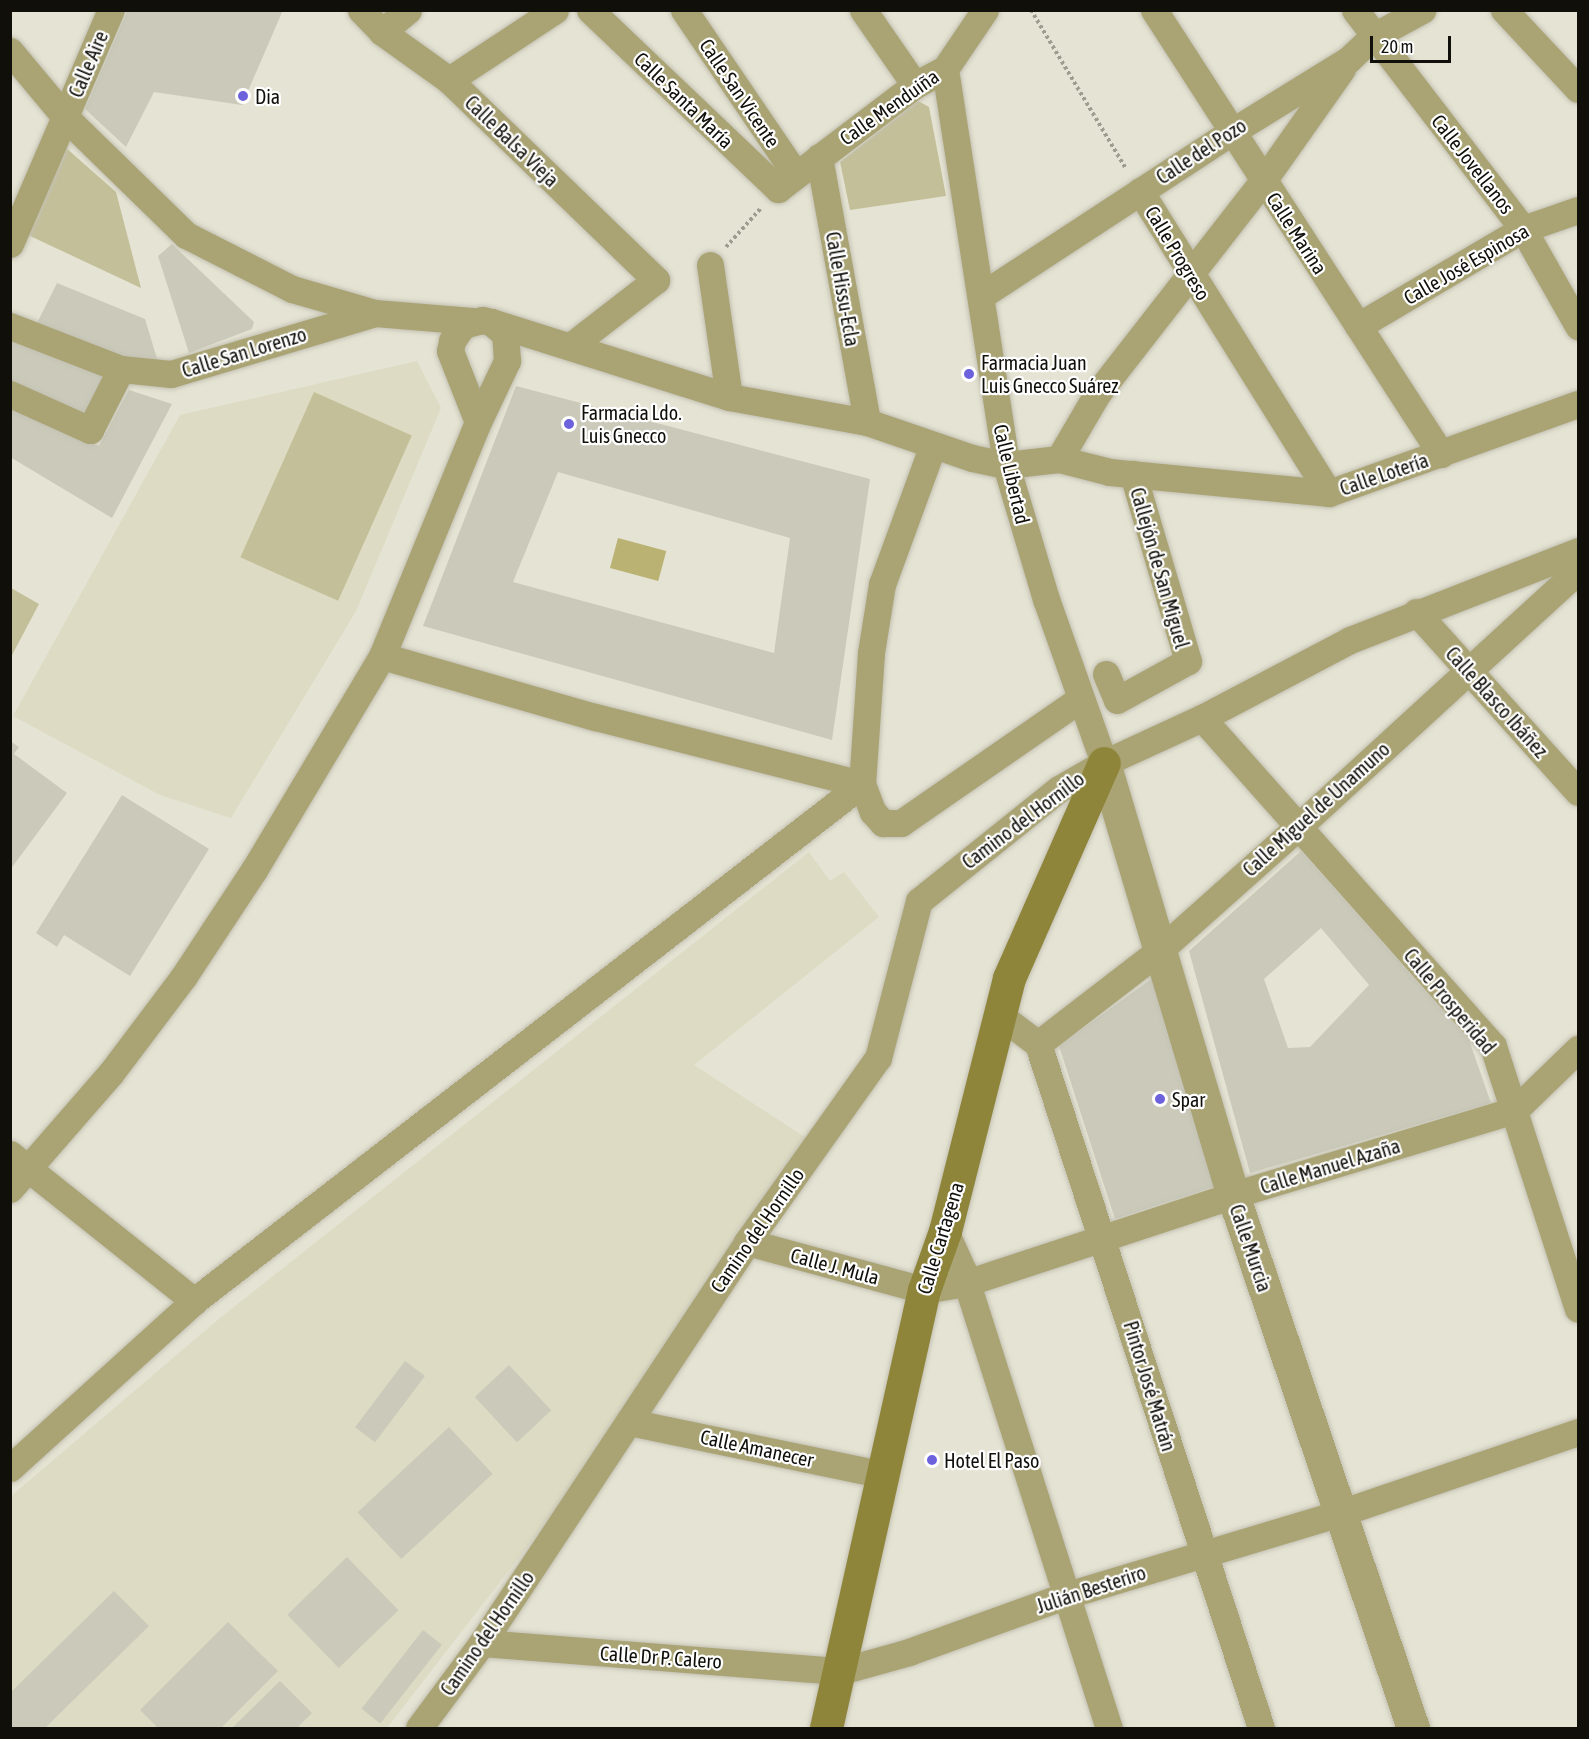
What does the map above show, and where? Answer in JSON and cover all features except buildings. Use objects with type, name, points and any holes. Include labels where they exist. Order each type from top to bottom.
[{"type":"main road","name":"Calle Cartagena","points":[[826,1728],[841,1671],[924,1290],[945,1231],[1002,1017],[1009,978],[1104,763]]},
{"type":"street","name":"Calle Aire","points":[[10,244],[111,10]]},
{"type":"street","name":"Calle Balsa Vieja","points":[[361,10],[382,32],[449,80],[656,280],[565,343]]},
{"type":"street","points":[[382,32],[408,10]]},
{"type":"street","points":[[449,80],[555,10]]},
{"type":"street","name":"Calle Santa María","points":[[590,10],[787,182]]},
{"type":"street","name":"Calle San Vicente","points":[[684,10],[787,182]]},
{"type":"street","points":[[863,10],[915,85]]},
{"type":"street","name":"Calle Menduiña","points":[[787,182],[915,85],[945,69],[985,10]]},
{"type":"street","name":"Calle Marina","points":[[1154,10],[1441,454]]},
{"type":"street","name":"Calle Jovellanos","points":[[1355,10],[1523,229],[1578,326]]},
{"type":"street","name":"Calle del Pozo","points":[[982,295],[1233,131],[1348,60],[1374,36],[1422,10]]},
{"type":"street","points":[[1504,10],[1578,89]]},
{"type":"street","points":[[10,51],[65,117],[186,235],[292,289],[375,313],[410,313],[482,321],[565,343],[729,397],[867,422],[933,445],[1006,465],[1059,459],[1097,394],[1263,181],[1348,60]]},
{"type":"street","name":"Calle Libertad","points":[[945,69],[982,295],[1006,465],[1080,699],[1104,763]]},
{"type":"street","name":"Calle Hissu-Ecla","points":[[819,157],[867,422]]},
{"type":"street","name":"Calle Progreso","points":[[1140,191],[1189,274],[1329,493]]},
{"type":"street","name":"Calle José Espinosa","points":[[1358,326],[1523,229],[1578,210]]},
{"type":"street","points":[[710,265],[729,397]]},
{"type":"street","name":"Calle San Lorenzo","points":[[10,326],[121,369],[171,374],[375,313]]},
{"type":"street","points":[[410,313],[454,360],[476,378],[495,375],[504,364],[565,343]]},
{"type":"street","points":[[478,422],[454,360],[456,332],[482,321]]},
{"type":"street","points":[[10,1190],[19,1162],[111,1073],[184,976],[254,870],[382,656],[504,364],[508,342],[482,321]]},
{"type":"street","points":[[10,394],[90,430],[121,369]]},
{"type":"street","name":"Calle Lotería","points":[[1059,459],[1121,473],[1329,493],[1578,404]]},
{"type":"street","points":[[933,445],[882,584],[871,653],[862,784],[873,812],[883,823],[901,823],[1080,699]]},
{"type":"street","name":"Callejón de San Miguel","points":[[1106,674],[1117,700],[1188,660],[1121,473]]},
{"type":"street","name":"Camino del Hornillo","points":[[419,1728],[482,1643],[747,1242],[878,1058],[920,901],[1059,789],[1104,763],[1202,718],[1350,640],[1416,612],[1578,551]]},
{"type":"street","name":"Calle Miguel de Unamuno","points":[[1038,1044],[1160,950],[1298,827],[1568,580],[1578,559]]},
{"type":"street","name":"Calle Blasco Ibáñez","points":[[1416,612],[1578,792]]},
{"type":"street","points":[[382,656],[595,717],[862,784]]},
{"type":"street","name":"Calle Prosperidad","points":[[1202,718],[1493,1046],[1578,1309]]},
{"type":"street","name":"Calle Murcia","points":[[1104,763],[1233,1195],[1343,1512],[1413,1728]]},
{"type":"street","points":[[10,1468],[194,1301],[862,784]]},
{"type":"street","points":[[1002,1017],[1038,1044]]},
{"type":"street","name":"Pintor José Matrán","points":[[1038,1044],[1103,1237],[1261,1728]]},
{"type":"street","name":"Calle Manuel Azaña","points":[[924,1290],[966,1283],[1233,1195],[1515,1110],[1578,1049]]},
{"type":"street","points":[[19,1162],[194,1301]]},
{"type":"street","points":[[945,1231],[966,1283],[1109,1728]]},
{"type":"street","name":"Calle J. Mula","points":[[747,1242],[924,1290]]},
{"type":"street","name":"Calle Amanecer","points":[[629,1422],[884,1475]]},
{"type":"street","name":"Julián Besteriro","points":[[841,1671],[909,1652],[1067,1595],[1343,1512],[1578,1432]]},
{"type":"street","name":"Calle Dr P. Calero","points":[[482,1643],[841,1671]]},
{"type":"path","name":"Calle Progreso","points":[[1031,10],[1140,191]]},
{"type":"shaded area","points":[[918,101],[929,107],[946,196],[850,210],[840,162]]},
{"type":"shaded area","points":[[65,147],[116,192],[141,288],[28,235]]},
{"type":"shaded area","points":[[417,361],[441,408],[356,611],[231,818],[160,795],[13,716],[180,415]]},
{"type":"shaded area","points":[[314,392],[412,436],[338,601],[240,557]]},
{"type":"shaded area","points":[[618,538],[666,551],[658,581],[610,568]]},
{"type":"shaded area","points":[[11,588],[39,604],[11,657]]},
{"type":"shaded area","points":[[809,852],[830,881],[844,872],[879,917],[694,1065],[811,1141],[548,1520],[387,1728],[11,1728],[10,1497],[220,1318]]},
{"type":"place","name":"Dia","points":[[243,96]]},
{"type":"place","name":"Farmacia Juan Luis Gnecco Suárez","points":[[969,374]]},
{"type":"place","name":"Farmacia Ldo. Luis Gnecco","points":[[569,424]]},
{"type":"place","name":"Spar","points":[[1160,1099]]},
{"type":"place","name":"Hotel El Paso","points":[[932,1460]]}]
